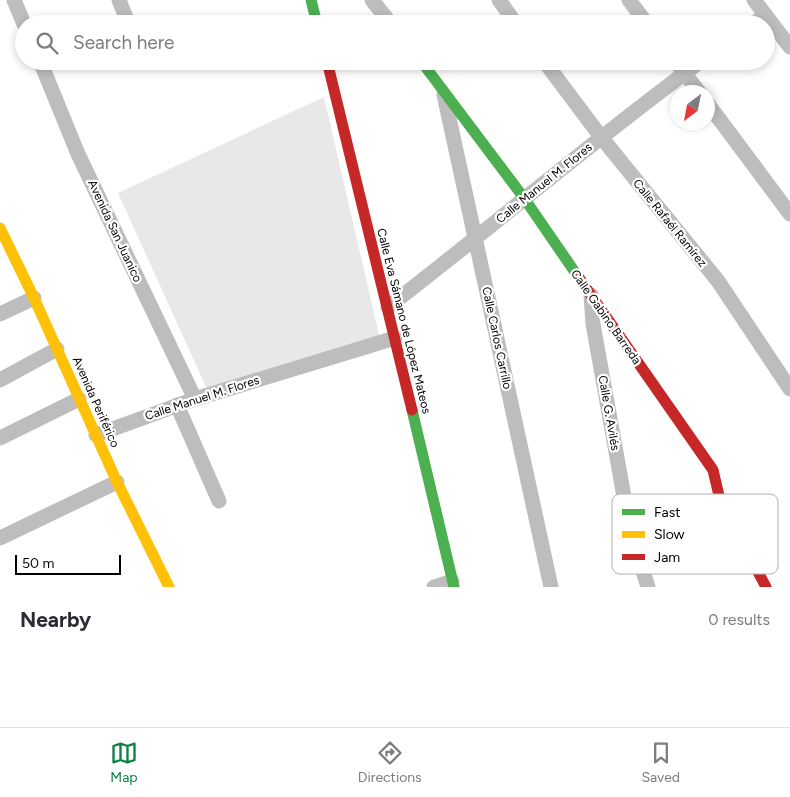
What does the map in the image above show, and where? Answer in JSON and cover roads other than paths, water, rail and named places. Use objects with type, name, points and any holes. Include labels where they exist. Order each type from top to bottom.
[{"type":"street","points":[[14,0],[20,15]]},
{"type":"street","points":[[119,0],[125,15]]},
{"type":"street","points":[[311,0],[315,15]]},
{"type":"street","points":[[372,0],[384,15]]},
{"type":"street","points":[[498,0],[509,15]]},
{"type":"street","points":[[629,0],[640,15]]},
{"type":"street","points":[[754,0],[758,15]]},
{"type":"street","points":[[775,33],[790,47]]},
{"type":"street","name":"Avenida San Juanico","points":[[44,70],[78,154],[195,399]]},
{"type":"street","name":"Calle Eva Sámano de López Mateos","points":[[329,70],[388,307],[453,584]]},
{"type":"street","name":"Calle Gabino Barreda","points":[[427,70],[524,198],[713,470],[719,494]]},
{"type":"street","name":"Calle Rafaél Ramírez","points":[[551,70],[601,138],[718,281],[790,389]]},
{"type":"street","points":[[681,70],[693,85]]},
{"type":"street","name":"Calle Manuel M. Flores","points":[[388,307],[524,198],[690,70]]},
{"type":"street","name":"Calle Carlos Carrillo","points":[[442,88],[551,587]]},
{"type":"street","points":[[715,113],[790,214]]},
{"type":"street","name":"Avenida Periférico","points":[[2,237],[34,298],[117,482],[169,587]]},
{"type":"street","name":"Calle G. Avilés","points":[[591,295],[593,324],[624,494]]},
{"type":"street","points":[[0,314],[34,298]]},
{"type":"street","name":"Calle Manuel M. Flores","points":[[96,435],[195,399],[395,338]]},
{"type":"street","points":[[0,380],[57,349]]},
{"type":"street","points":[[0,438],[79,398]]},
{"type":"street","points":[[177,405],[219,501]]},
{"type":"street","points":[[0,538],[117,482]]},
{"type":"street","name":"Calle G. Avilés","points":[[644,574],[648,587]]},
{"type":"street","name":"Calle Gabino Barreda","points":[[759,574],[766,587]]},
{"type":"street","points":[[434,587],[453,584]]}]
